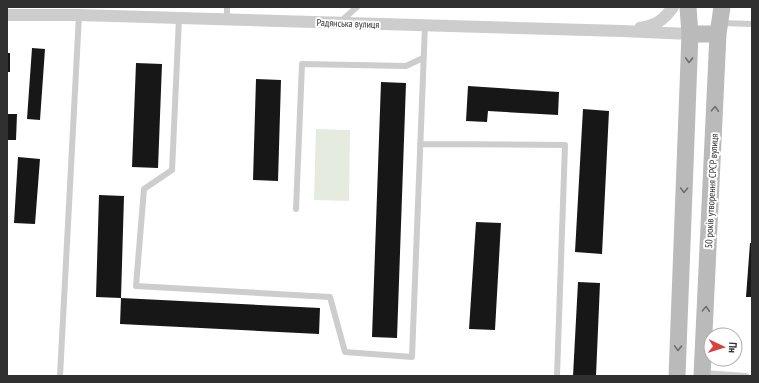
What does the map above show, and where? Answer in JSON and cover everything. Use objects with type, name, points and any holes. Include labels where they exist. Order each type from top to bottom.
[{"type":"main road","points":[[678,376],[690,34],[688,7]]},
{"type":"main road","points":[[690,34],[720,21]]},
{"type":"main road","name":"50 років утворення СРСР вулиця","points":[[702,374],[720,21]]},
{"type":"street","points":[[622,31],[653,25],[667,15],[672,7]]},
{"type":"street","name":"Радянська вулиця","points":[[7,15],[79,15],[179,18],[227,13],[340,22],[690,34]]},
{"type":"lane","points":[[340,22],[357,7]]},
{"type":"lane","points":[[60,376],[79,15]]},
{"type":"lane","points":[[179,18],[172,170],[144,188],[136,286],[330,297],[344,352],[412,357],[425,25]]},
{"type":"lane","points":[[720,21],[752,24]]},
{"type":"lane","points":[[296,209],[302,64],[406,66],[424,58]]},
{"type":"lane","points":[[420,144],[565,145],[557,376]]},
{"type":"lane","points":[[702,374],[746,376]]},
{"type":"shaded area","points":[[316,129],[350,130],[349,201],[314,200]]},
{"type":"building","points":[[32,48],[45,49],[40,120],[27,119]]},
{"type":"building","points":[[7,53],[10,53],[10,72],[7,72]]},
{"type":"building","points":[[136,63],[162,64],[158,168],[132,167]]},
{"type":"building","points":[[256,79],[281,80],[278,181],[253,180]]},
{"type":"building","points":[[381,82],[406,83],[397,338],[372,337]]},
{"type":"building","points":[[468,86],[559,92],[558,115],[488,111],[487,122],[466,121]]},
{"type":"building","points":[[583,109],[609,111],[602,254],[575,252]]},
{"type":"building","points":[[7,114],[17,114],[16,140],[7,140]]},
{"type":"building","points":[[18,157],[40,159],[35,224],[14,223]]},
{"type":"building","points":[[99,195],[124,196],[121,298],[96,297]]},
{"type":"building","points":[[476,222],[501,223],[495,330],[469,329]]},
{"type":"building","points":[[750,243],[752,243],[752,297],[746,297]]},
{"type":"building","points":[[578,282],[600,283],[596,376],[573,376]]},
{"type":"building","points":[[121,298],[320,308],[319,334],[120,324]]}]
